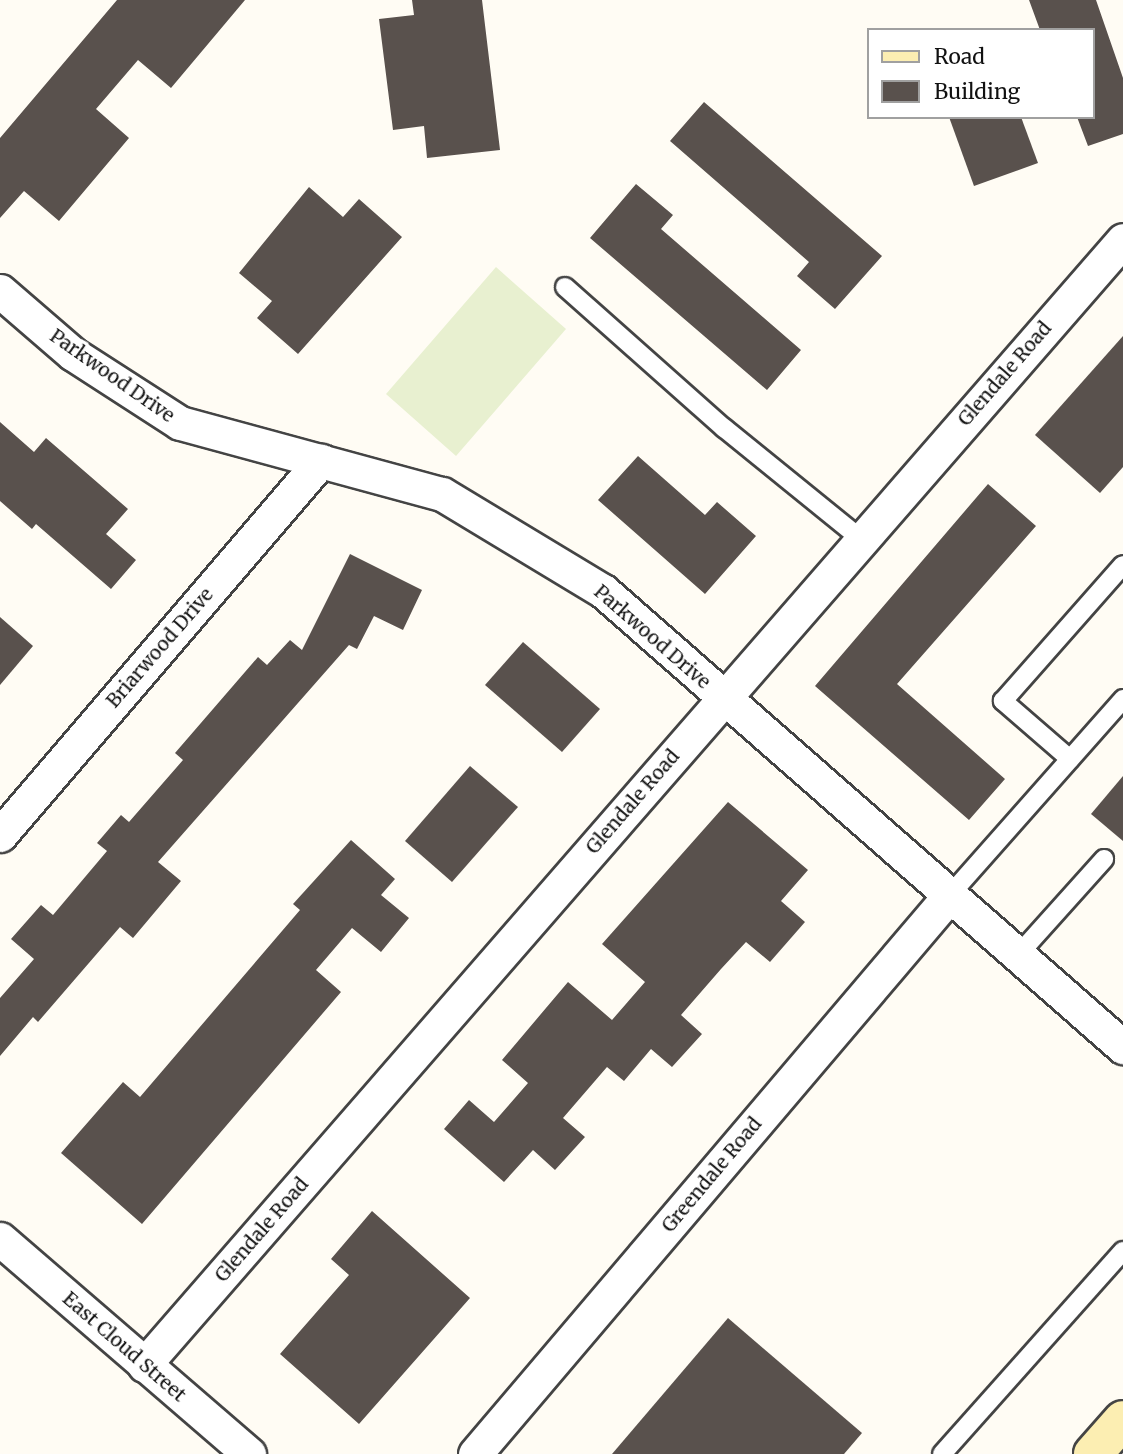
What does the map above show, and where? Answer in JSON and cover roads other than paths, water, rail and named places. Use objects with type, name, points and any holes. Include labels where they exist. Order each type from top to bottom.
[{"type":"main road","points":[[1093,1454],[1123,1420]]},
{"type":"street","name":"Glendale Road","points":[[144,1366],[1123,240]]},
{"type":"street","name":"Parkwood Drive","points":[[0,291],[73,354],[180,424],[442,494],[603,591],[1123,1047]]},
{"type":"street","name":"Briarwood Drive","points":[[0,835],[321,461]]},
{"type":"street","name":"Greendale Road","points":[[475,1454],[949,896]]},
{"type":"street","name":"East Cloud Street","points":[[0,1239],[249,1454]]},
{"type":"lane","points":[[565,287],[724,428],[862,539]]},
{"type":"lane","points":[[1070,759],[1003,701],[1123,565]]},
{"type":"lane","points":[[949,896],[1123,699]]},
{"type":"lane","points":[[1018,956],[1104,859]]},
{"type":"lane","points":[[942,1454],[1123,1251]]}]
